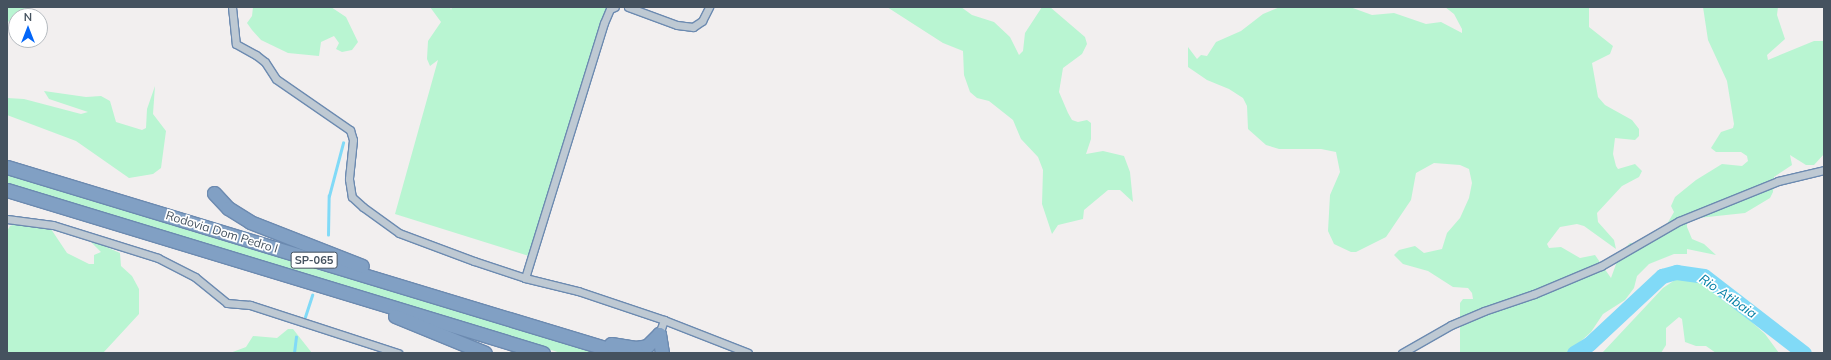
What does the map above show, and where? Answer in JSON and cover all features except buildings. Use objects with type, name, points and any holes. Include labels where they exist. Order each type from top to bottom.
[{"type":"highway","name":"Rodovia Dom Pedro I","points":[[7,167],[621,353]]},
{"type":"highway","name":"Rodovia Dom Pedro I","points":[[7,190],[543,353]]},
{"type":"highway","points":[[214,193],[238,215],[267,230],[463,304]]},
{"type":"highway","points":[[306,280],[485,353]]},
{"type":"highway","points":[[570,338],[636,348],[647,346],[659,334]]},
{"type":"highway","points":[[659,334],[662,353]]},
{"type":"street","points":[[232,7],[236,44],[256,54],[266,62],[276,79],[350,130],[353,140],[349,179],[352,197],[399,233],[525,278],[578,291],[664,320],[748,353]]},
{"type":"street","points":[[525,278],[604,23],[610,9],[615,7]]},
{"type":"street","points":[[628,7],[677,25],[693,27],[702,21],[709,7]]},
{"type":"street","points":[[1402,353],[1464,319],[1534,294],[1601,266],[1679,220],[1778,181],[1824,170]]},
{"type":"street","points":[[7,219],[53,225],[158,258],[195,277],[227,303],[250,305],[398,353]]},
{"type":"street","points":[[659,334],[664,320]]},
{"type":"green space","points":[[7,7],[28,7],[8,8],[7,22]]},
{"type":"green space","points":[[253,7],[331,7],[346,17],[358,42],[352,50],[342,52],[336,49],[339,43],[334,36],[321,42],[319,56],[288,53],[261,40],[252,30],[247,23],[252,16]]},
{"type":"green space","points":[[430,7],[450,7],[451,10],[452,7],[608,7],[529,256],[395,214],[438,60],[430,66],[427,59],[428,41],[441,22]]},
{"type":"green space","points":[[887,7],[961,7],[972,15],[994,22],[1010,37],[1019,55],[1023,51],[1025,33],[1042,7],[1050,7],[1085,37],[1087,44],[1082,54],[1063,68],[1059,92],[1072,120],[1078,122],[1087,120],[1091,123],[1091,139],[1086,154],[1103,151],[1124,156],[1130,172],[1133,202],[1120,190],[1108,190],[1084,210],[1083,219],[1058,225],[1052,234],[1042,204],[1043,170],[1038,157],[1021,139],[1013,120],[989,101],[977,98],[970,92],[964,75],[963,51],[943,43]]},
{"type":"green space","points":[[1280,7],[1350,7],[1372,15],[1394,13],[1426,24],[1441,22],[1462,33],[1462,29],[1454,14],[1445,7],[1589,7],[1589,27],[1613,46],[1610,54],[1592,63],[1598,97],[1605,105],[1632,120],[1639,129],[1639,136],[1635,140],[1615,138],[1613,154],[1616,166],[1618,169],[1635,164],[1642,171],[1639,177],[1622,186],[1597,213],[1598,222],[1614,240],[1616,249],[1584,226],[1577,224],[1560,227],[1547,244],[1549,248],[1561,247],[1580,258],[1595,255],[1611,278],[1620,253],[1630,243],[1645,244],[1667,224],[1674,212],[1671,206],[1675,197],[1696,180],[1722,164],[1742,166],[1748,161],[1747,156],[1741,152],[1716,152],[1711,148],[1721,132],[1733,128],[1734,124],[1727,81],[1708,40],[1703,7],[1778,7],[1777,15],[1785,39],[1767,55],[1768,60],[1814,41],[1824,41],[1824,154],[1814,165],[1806,165],[1790,155],[1792,165],[1774,177],[1773,192],[1770,198],[1745,213],[1698,218],[1687,217],[1687,227],[1692,239],[1704,244],[1716,255],[1687,249],[1687,254],[1674,254],[1649,264],[1637,276],[1634,288],[1625,300],[1603,314],[1591,332],[1568,353],[1460,353],[1460,303],[1463,299],[1473,299],[1472,293],[1468,288],[1453,287],[1428,271],[1403,264],[1394,255],[1399,250],[1415,246],[1424,253],[1442,249],[1447,233],[1460,218],[1469,198],[1472,183],[1469,169],[1460,165],[1434,163],[1416,173],[1411,200],[1386,237],[1356,252],[1351,252],[1334,244],[1328,231],[1330,195],[1340,172],[1336,152],[1321,149],[1279,149],[1266,145],[1248,129],[1247,106],[1243,98],[1229,89],[1207,80],[1188,67],[1188,47],[1197,59],[1201,55],[1207,56],[1216,42],[1241,31],[1263,14]]},
{"type":"green space","points":[[155,86],[153,114],[166,131],[161,168],[153,174],[129,178],[76,141],[7,115],[7,98],[24,99],[81,114],[88,112],[49,99],[44,91],[86,97],[101,96],[110,101],[116,122],[142,130],[146,128],[147,109]]},
{"type":"green space","points":[[7,173],[599,353],[561,353],[7,185]]},
{"type":"green space","points":[[25,221],[40,222],[51,229],[67,253],[89,264],[94,264],[94,255],[101,252],[91,242],[120,253],[121,266],[132,276],[139,289],[139,314],[103,353],[7,353],[7,231],[10,226]]},
{"type":"green space","points":[[1687,272],[1701,277],[1722,289],[1725,298],[1765,334],[1779,353],[1716,353],[1706,346],[1696,346],[1685,342],[1682,319],[1679,317],[1666,328],[1666,345],[1661,353],[1602,353],[1663,288]]},
{"type":"green space","points":[[288,329],[293,329],[312,353],[230,353],[246,347],[253,336],[277,338]]},
{"type":"waterway","points":[[328,235],[329,196],[343,143]]},
{"type":"waterway","name":"Rio Atibaia","points":[[1574,353],[1589,344],[1662,276],[1676,272],[1704,276],[1804,353]]},
{"type":"waterway","points":[[305,317],[312,295]]},
{"type":"waterway","points":[[294,353],[296,337]]}]
